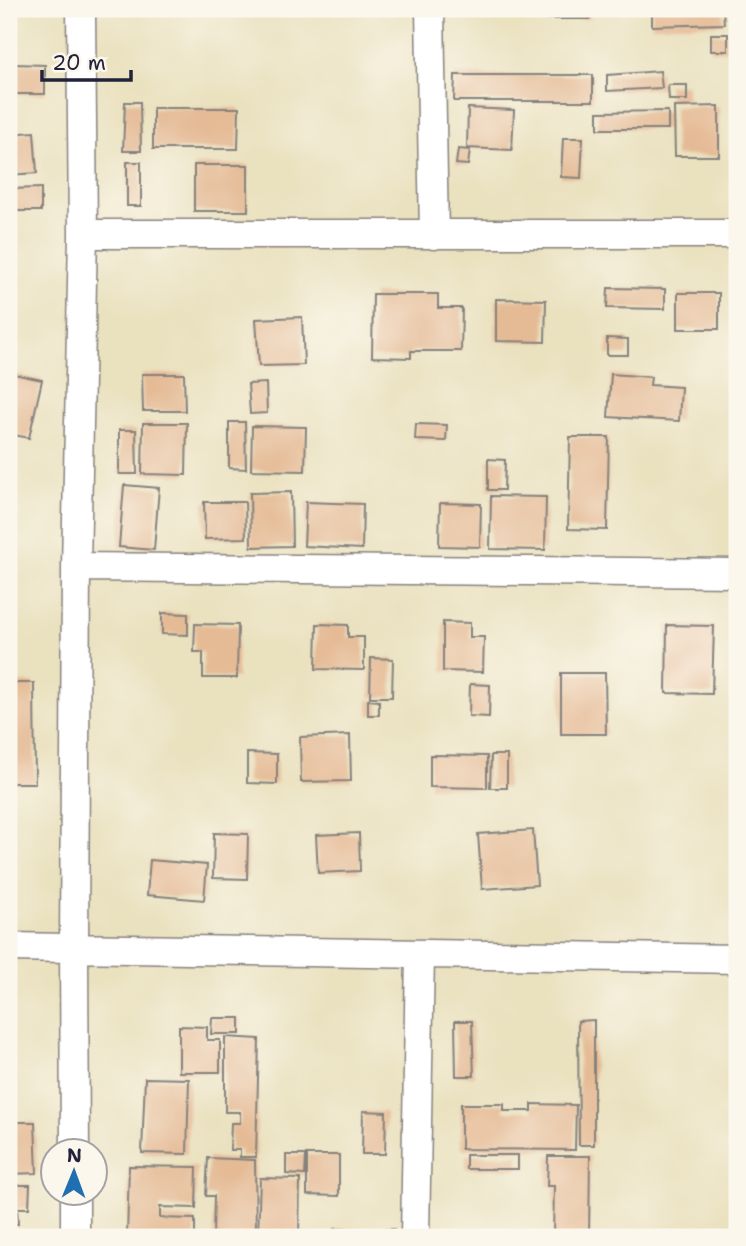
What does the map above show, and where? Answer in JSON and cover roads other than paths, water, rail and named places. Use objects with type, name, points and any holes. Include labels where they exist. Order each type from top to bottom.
[{"type":"street","points":[[75,1138],[76,566],[83,234],[81,9]]},
{"type":"street","points":[[430,9],[434,235]]},
{"type":"street","points":[[83,234],[737,234]]},
{"type":"street","points":[[76,566],[737,573]]},
{"type":"street","points":[[9,947],[737,959]]},
{"type":"street","points":[[415,1237],[419,954]]},
{"type":"street","points":[[75,1208],[75,1237]]}]
